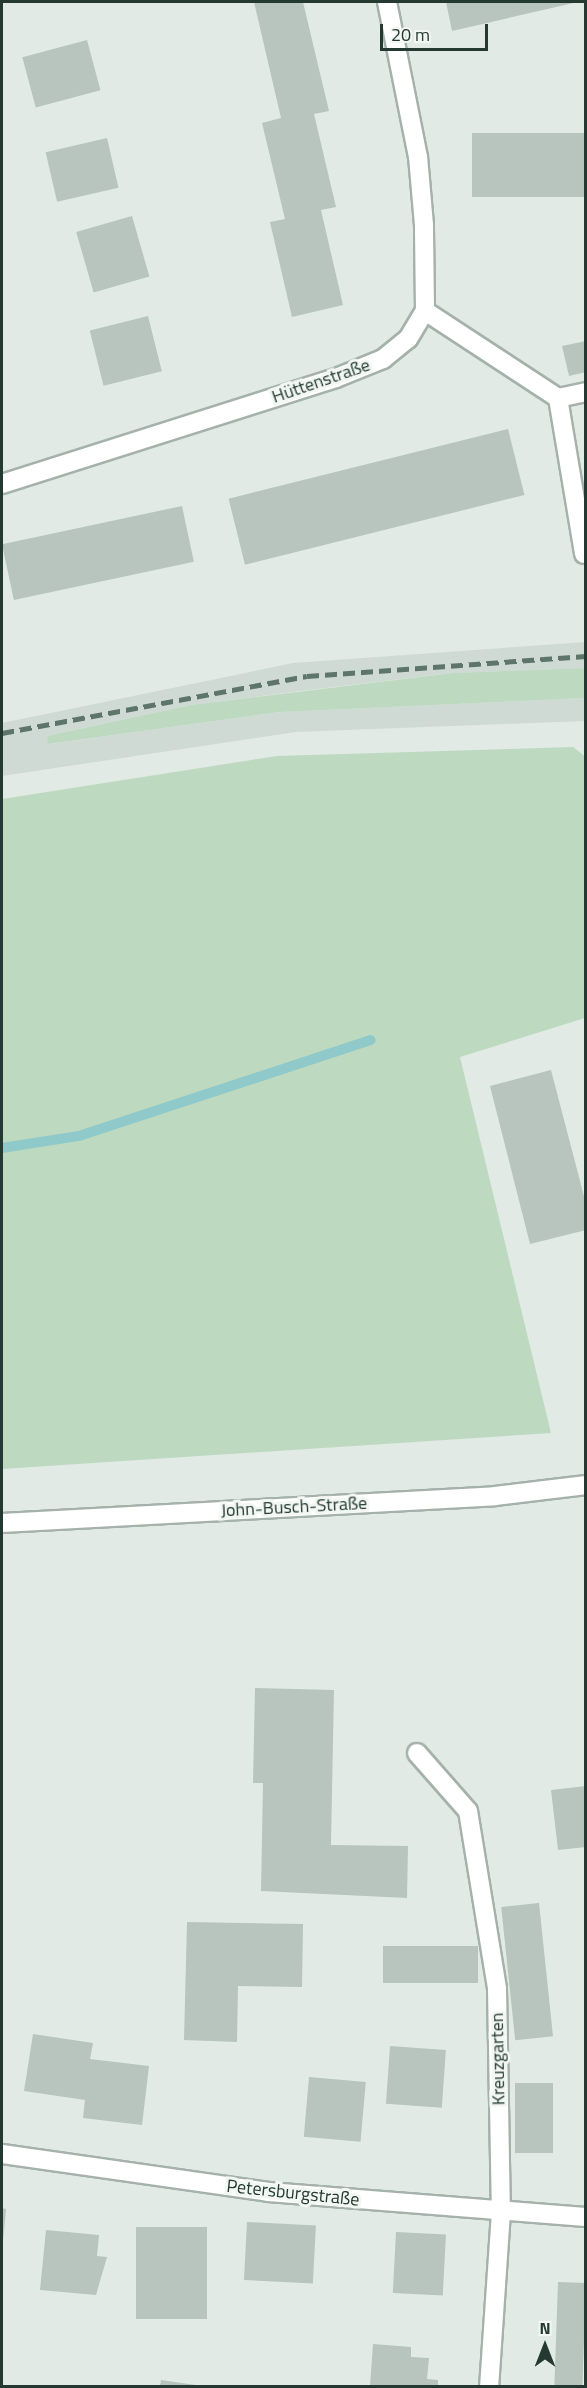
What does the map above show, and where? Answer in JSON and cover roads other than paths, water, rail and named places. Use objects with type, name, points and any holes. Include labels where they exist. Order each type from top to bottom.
[{"type":"street","points":[[387,2],[418,158],[425,310],[558,398],[582,518],[584,554]]},
{"type":"street","name":"Hüttenstraße","points":[[3,477],[345,375],[382,359],[408,339],[425,310]]},
{"type":"street","points":[[558,398],[585,392]]},
{"type":"street","name":"John-Busch-Straße","points":[[2,1523],[495,1496],[585,1485]]},
{"type":"street","name":"Kreuzgarten","points":[[417,1753],[468,1811],[497,1989],[501,2212],[489,2386]]},
{"type":"street","name":"Petersburgstraße","points":[[2,2154],[268,2192],[585,2217]]},
{"type":"waterway","points":[[2,1148],[79,1136],[371,1040]]},
{"type":"railway","points":[[2,733],[307,676],[586,656]]}]
